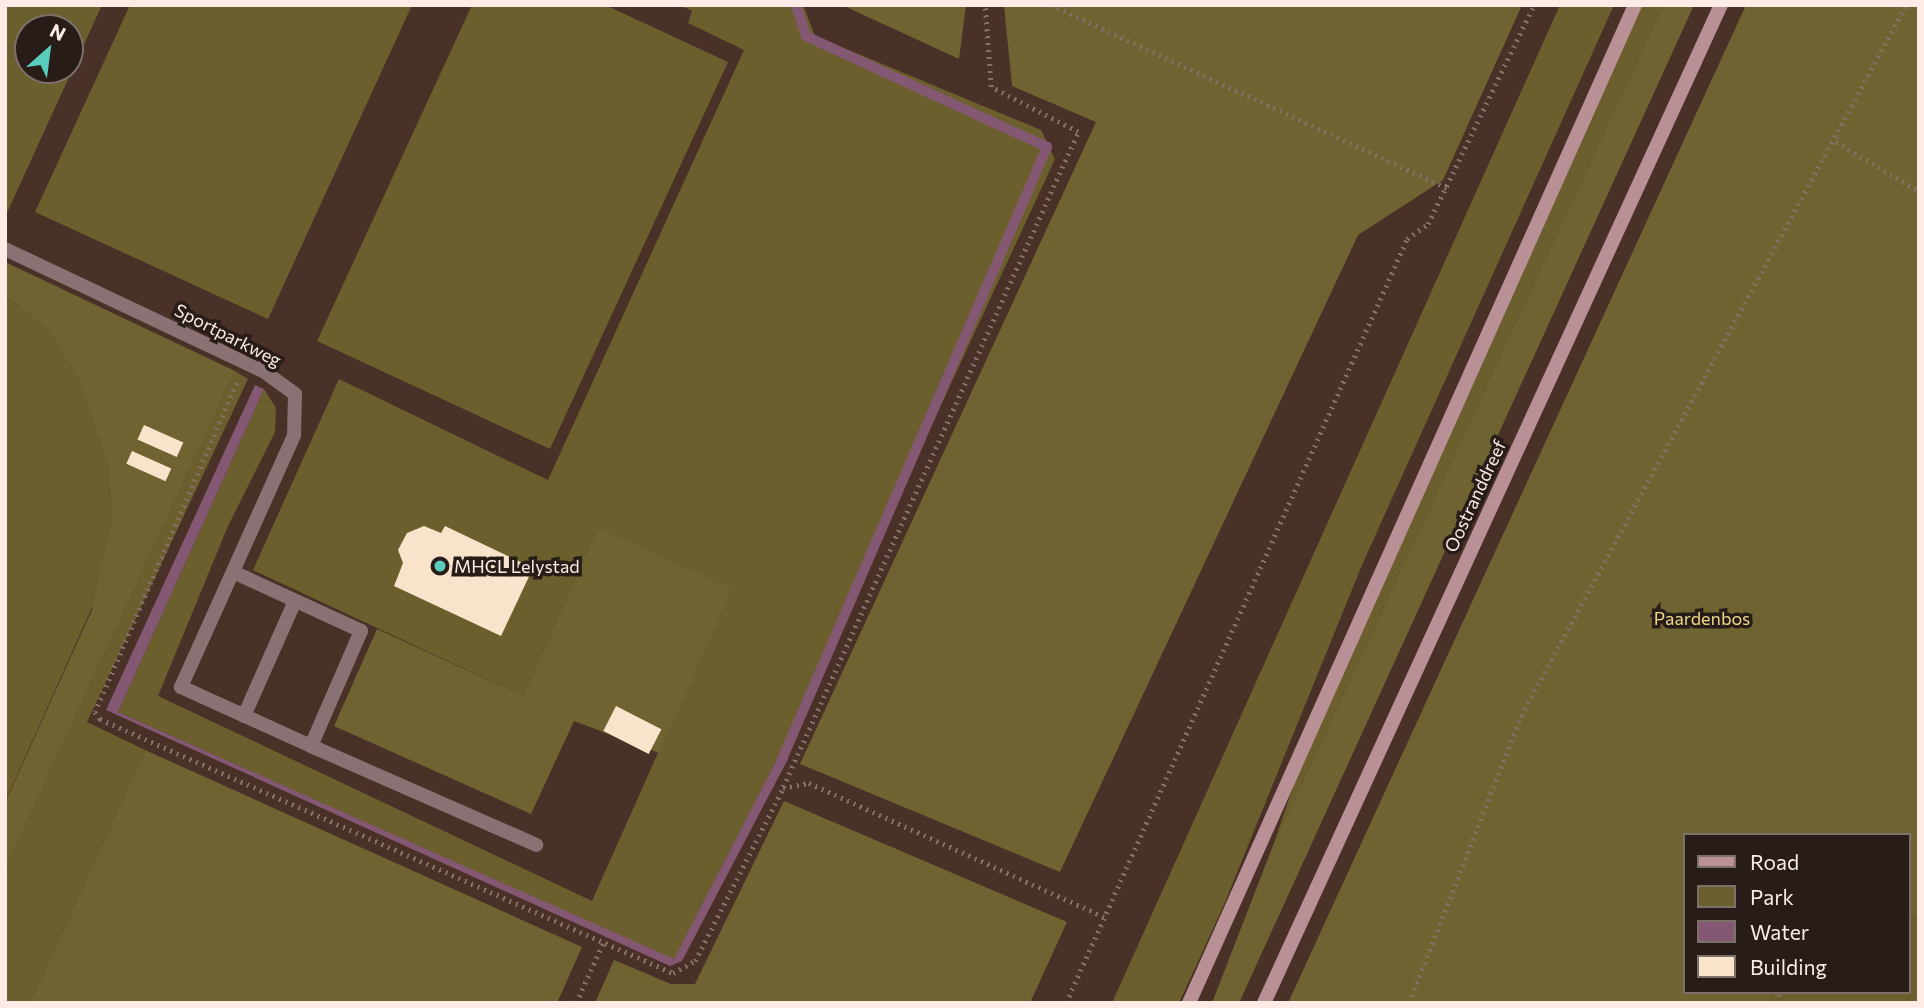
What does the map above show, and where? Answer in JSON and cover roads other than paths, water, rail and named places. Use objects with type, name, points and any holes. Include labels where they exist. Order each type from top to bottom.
[{"type":"main road","points":[[1189,1003],[1634,5]]},
{"type":"main road","name":"Oostranddreef","points":[[1264,1003],[1721,5]]},
{"type":"street","name":"Sportparkweg","points":[[5,249],[263,371],[295,394],[299,408],[233,572],[181,687],[536,845]]},
{"type":"street","points":[[233,572],[361,631],[310,746]]},
{"type":"street","points":[[244,716],[295,601]]},
{"type":"water","points":[[255,385],[264,389],[118,712],[674,959],[779,755],[788,759],[682,961],[670,966],[106,710]]},
{"type":"waterway","points":[[783,757],[1047,147],[806,36],[796,5]]},
{"type":"place","name":"MHCL Lelystad","points":[[440,566]]},
{"type":"park label","name":"Paardenbos","points":[[1702,618]]}]
